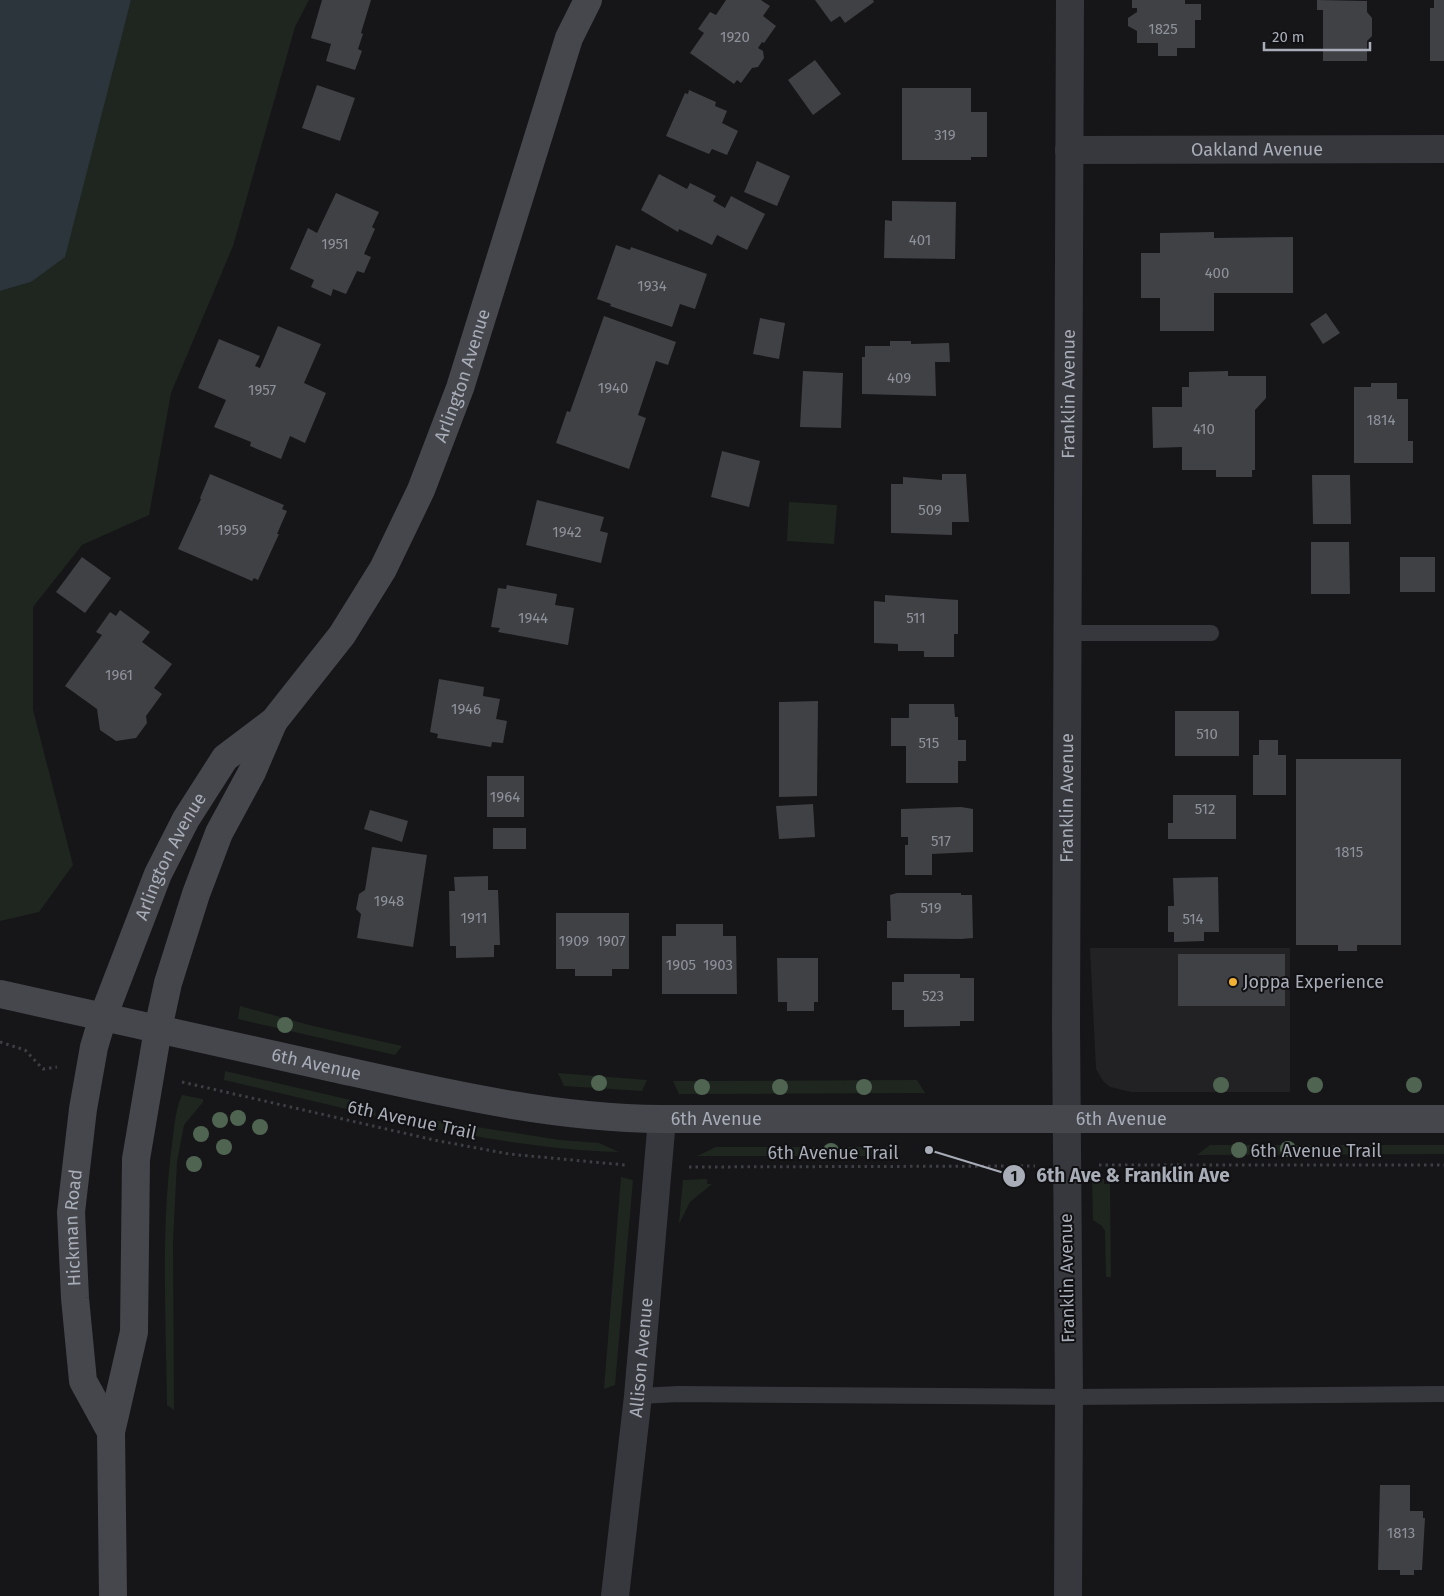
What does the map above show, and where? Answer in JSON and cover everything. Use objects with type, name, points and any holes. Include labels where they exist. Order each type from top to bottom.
[{"type":"main road","name":"Arlington Avenue","points":[[103,1017],[158,874],[186,819],[226,758],[274,721],[342,636],[383,569],[421,490],[460,388],[569,38],[588,0]]},
{"type":"main road","name":"Arlington Avenue","points":[[158,1029],[168,983],[196,894],[219,833],[252,772],[274,721]]},
{"type":"main road","name":"6th Avenue","points":[[0,994],[512,1106],[590,1116],[662,1119],[1444,1119]]},
{"type":"main road","name":"Hickman Road","points":[[103,1017],[94,1048],[83,1109],[71,1212],[75,1298],[83,1381],[111,1432]]},
{"type":"main road","name":"Hickman Road","points":[[113,1596],[111,1432],[134,1332],[136,1159],[158,1029]]},
{"type":"street","name":"Franklin Avenue","points":[[1068,1596],[1069,1397],[1066,1119],[1070,0]]},
{"type":"street","name":"Oakland Avenue","points":[[1069,150],[1444,148]]},
{"type":"street","name":"Allison Avenue","points":[[615,1596],[638,1396],[662,1119]]},
{"type":"lane","points":[[1067,633],[1211,633]]},
{"type":"lane","points":[[638,1396],[689,1394],[1069,1397],[1444,1394]]},
{"type":"path","points":[[0,1042],[25,1050],[43,1069],[55,1067]]},
{"type":"path","name":"6th Avenue Trail","points":[[192,1083],[451,1144],[547,1158],[630,1166]]},
{"type":"path","name":"6th Avenue Trail","points":[[1098,1165],[1444,1165]]},
{"type":"path","name":"6th Avenue Trail","points":[[689,1167],[1037,1166]]},
{"type":"shaded area","points":[[0,0],[131,0],[65,257],[31,282],[0,291]]},
{"type":"shaded area","points":[[131,0],[309,0],[295,27],[233,246],[171,393],[149,515],[82,545],[33,607],[33,710],[73,865],[39,912],[0,921],[0,291],[31,282],[102,109]]},
{"type":"shaded area","points":[[789,502],[837,505],[834,544],[787,541]]},
{"type":"shaded area","points":[[1090,948],[1290,948],[1290,1092],[1131,1092],[1110,1087],[1103,1081],[1096,1069]]},
{"type":"shaded area","points":[[240,1006],[313,1026],[402,1046],[395,1055],[238,1019]]},
{"type":"shaded area","points":[[225,1071],[368,1104],[375,1109],[376,1116],[224,1080]]},
{"type":"shaded area","points":[[558,1073],[647,1080],[642,1091],[564,1086]]},
{"type":"shaded area","points":[[917,1080],[925,1093],[679,1094],[673,1081]]},
{"type":"shaded area","points":[[182,1095],[203,1099],[203,1102],[184,1125],[177,1162],[173,1242],[174,1410],[167,1405],[165,1247],[171,1152],[176,1116]]},
{"type":"shaded area","points":[[420,1118],[560,1140],[599,1143],[619,1152],[567,1149],[516,1143],[415,1125]]},
{"type":"shaded area","points":[[1210,1145],[1444,1145],[1444,1154],[1197,1155]]},
{"type":"shaded area","points":[[716,1147],[901,1147],[889,1156],[697,1156]]},
{"type":"shaded area","points":[[621,1177],[633,1180],[615,1385],[604,1389]]},
{"type":"shaded area","points":[[707,1179],[707,1184],[712,1184],[690,1202],[679,1224],[683,1180]]},
{"type":"shaded area","points":[[1104,1179],[1104,1184],[1110,1184],[1111,1277],[1106,1277],[1105,1231],[1102,1226],[1093,1220],[1092,1180]]},
{"type":"building","points":[[322,0],[371,0],[358,49],[362,51],[355,70],[326,61],[331,44],[311,38]]},
{"type":"building","points":[[726,0],[761,0],[770,6],[763,16],[776,26],[758,48],[763,51],[764,58],[758,67],[752,68],[741,83],[737,80],[734,84],[690,53],[704,33],[698,29],[710,12],[716,15]]},
{"type":"building","points":[[815,0],[873,0],[874,2],[845,23],[840,16],[831,22]]},
{"type":"building","points":[[1132,0],[1185,0],[1185,4],[1201,4],[1201,20],[1195,20],[1195,48],[1177,48],[1177,56],[1158,56],[1158,43],[1137,43],[1137,31],[1128,26],[1128,18],[1137,12],[1137,8],[1132,8]]},
{"type":"building","points":[[1317,0],[1367,1],[1367,12],[1372,18],[1372,36],[1367,41],[1367,61],[1323,61],[1323,10],[1317,10]]},
{"type":"building","points":[[1434,0],[1444,0],[1444,61],[1430,61],[1430,8],[1434,8]]},
{"type":"building","points":[[815,60],[841,94],[813,115],[788,80]]},
{"type":"building","points":[[317,85],[355,98],[340,141],[302,128]]},
{"type":"building","points":[[902,88],[971,88],[971,112],[987,112],[987,157],[971,157],[971,160],[902,160]]},
{"type":"building","points":[[689,90],[716,102],[715,106],[727,111],[722,123],[738,131],[727,155],[712,149],[709,154],[666,136],[685,93],[688,94]]},
{"type":"building","points":[[757,161],[790,176],[777,206],[744,192]]},
{"type":"building","points":[[659,174],[687,189],[690,183],[716,196],[713,201],[725,208],[731,196],[765,214],[747,250],[717,235],[712,245],[679,229],[678,232],[641,210]]},
{"type":"building","points":[[336,193],[379,212],[372,227],[375,229],[364,254],[371,257],[364,273],[357,271],[346,294],[333,289],[331,296],[311,287],[314,280],[290,269],[308,228],[317,233]]},
{"type":"building","points":[[892,201],[956,202],[955,259],[884,258],[885,220],[892,221]]},
{"type":"building","points":[[1214,232],[1214,238],[1293,237],[1293,293],[1214,293],[1214,331],[1160,331],[1160,298],[1141,298],[1141,253],[1160,253],[1160,233]]},
{"type":"building","points":[[616,245],[630,250],[631,247],[707,274],[695,309],[680,304],[672,327],[610,306],[611,304],[597,299]]},
{"type":"building","points":[[1326,313],[1340,333],[1323,344],[1310,324]]},
{"type":"building","points":[[604,316],[676,342],[668,365],[656,361],[638,415],[646,418],[629,469],[556,443],[567,411],[570,412]]},
{"type":"building","points":[[760,318],[785,323],[779,359],[753,354]]},
{"type":"building","points":[[278,326],[321,344],[304,383],[326,393],[305,443],[290,436],[281,459],[250,446],[251,442],[214,427],[226,400],[198,388],[219,339],[260,356],[255,366],[260,368]]},
{"type":"building","points":[[890,341],[911,341],[911,344],[949,343],[950,362],[935,362],[936,396],[862,394],[862,357],[865,357],[865,346],[890,346]]},
{"type":"building","points":[[803,371],[843,373],[841,428],[800,427]]},
{"type":"building","points":[[1228,371],[1228,376],[1266,376],[1266,398],[1255,410],[1255,470],[1252,470],[1252,477],[1216,477],[1216,470],[1182,470],[1182,447],[1153,448],[1152,407],[1182,407],[1182,387],[1189,387],[1189,372]]},
{"type":"building","points":[[1371,383],[1397,383],[1397,399],[1408,399],[1408,441],[1413,441],[1413,463],[1354,463],[1354,387],[1371,387]]},
{"type":"building","points":[[722,451],[760,461],[749,507],[711,497]]},
{"type":"building","points":[[210,474],[284,505],[282,509],[287,511],[277,534],[279,534],[258,580],[254,578],[252,581],[178,549],[201,499]]},
{"type":"building","points":[[942,474],[966,474],[969,522],[952,522],[952,535],[891,533],[891,484],[903,484],[903,477],[942,480]]},
{"type":"building","points":[[1312,475],[1350,475],[1351,524],[1313,524]]},
{"type":"building","points":[[537,500],[604,517],[600,531],[608,533],[601,563],[526,545]]},
{"type":"building","points":[[1311,542],[1349,542],[1350,594],[1311,594]]},
{"type":"building","points":[[82,557],[111,578],[85,613],[56,592]]},
{"type":"building","points":[[1400,557],[1435,557],[1435,592],[1400,592]]},
{"type":"building","points":[[507,585],[557,594],[555,605],[574,608],[568,645],[498,632],[500,628],[491,627],[498,588],[506,589]]},
{"type":"building","points":[[885,595],[958,600],[958,634],[954,634],[954,657],[924,657],[924,651],[898,651],[898,644],[874,643],[874,601],[885,602]]},
{"type":"building","points":[[120,610],[150,632],[142,642],[172,664],[154,688],[162,694],[146,716],[147,723],[136,738],[116,741],[100,730],[97,709],[65,686],[102,635],[96,632],[110,612],[116,616]]},
{"type":"building","points":[[439,679],[484,687],[483,696],[500,699],[496,719],[507,721],[503,743],[492,742],[491,747],[437,738],[438,734],[430,732]]},
{"type":"building","points":[[818,701],[817,796],[779,797],[779,702]]},
{"type":"building","points":[[909,704],[954,704],[955,717],[958,717],[958,740],[966,740],[966,761],[958,761],[958,783],[906,783],[906,746],[891,746],[891,718],[909,718]]},
{"type":"building","points":[[1175,711],[1239,711],[1239,756],[1175,756]]},
{"type":"building","points":[[1259,740],[1278,740],[1278,755],[1286,755],[1286,795],[1253,795],[1253,755],[1259,755]]},
{"type":"building","points":[[1296,759],[1401,759],[1401,945],[1357,945],[1357,951],[1338,951],[1338,945],[1296,945]]},
{"type":"building","points":[[487,776],[524,776],[524,817],[487,817]]},
{"type":"building","points":[[1173,795],[1236,795],[1236,839],[1168,839],[1168,823],[1173,823]]},
{"type":"building","points":[[813,804],[815,837],[779,839],[776,806]]},
{"type":"building","points":[[961,807],[973,809],[973,852],[932,854],[932,875],[905,875],[905,845],[908,845],[908,837],[901,837],[901,809]]},
{"type":"building","points":[[370,810],[408,821],[402,842],[364,829]]},
{"type":"building","points":[[493,828],[526,828],[526,849],[493,849]]},
{"type":"building","points":[[372,847],[427,855],[413,947],[357,938],[361,914],[356,909],[359,894],[365,890]]},
{"type":"building","points":[[488,876],[488,890],[498,890],[500,945],[494,945],[494,957],[456,958],[456,946],[450,946],[449,891],[455,891],[454,877]]},
{"type":"building","points":[[1218,877],[1219,932],[1204,932],[1204,941],[1174,942],[1174,932],[1168,932],[1168,906],[1174,906],[1173,878]]},
{"type":"building","points":[[897,893],[961,893],[961,895],[972,895],[973,938],[887,938],[887,921],[891,921],[890,895]]},
{"type":"building","points":[[556,913],[629,913],[629,969],[612,969],[612,976],[575,976],[575,969],[556,969]]},
{"type":"building","points":[[676,924],[723,924],[723,936],[736,936],[737,994],[662,994],[662,936],[676,936]]},
{"type":"building","points":[[1178,954],[1285,954],[1285,1006],[1178,1006]]},
{"type":"building","points":[[777,958],[818,958],[818,1002],[814,1002],[814,1011],[787,1011],[787,1002],[778,1002]]},
{"type":"building","points":[[904,974],[960,974],[960,978],[974,978],[974,1021],[960,1021],[960,1026],[904,1027],[904,1010],[892,1010],[892,982],[904,982]]},
{"type":"building","points":[[1380,1485],[1410,1485],[1410,1511],[1423,1511],[1423,1518],[1425,1518],[1422,1570],[1414,1570],[1414,1575],[1400,1575],[1400,1570],[1378,1570]]},
{"type":"place","name":"Joppa Experience","points":[[1233,982]]},
{"type":"place","name":"6th Ave & Franklin Ave","points":[[929,1150]]}]
